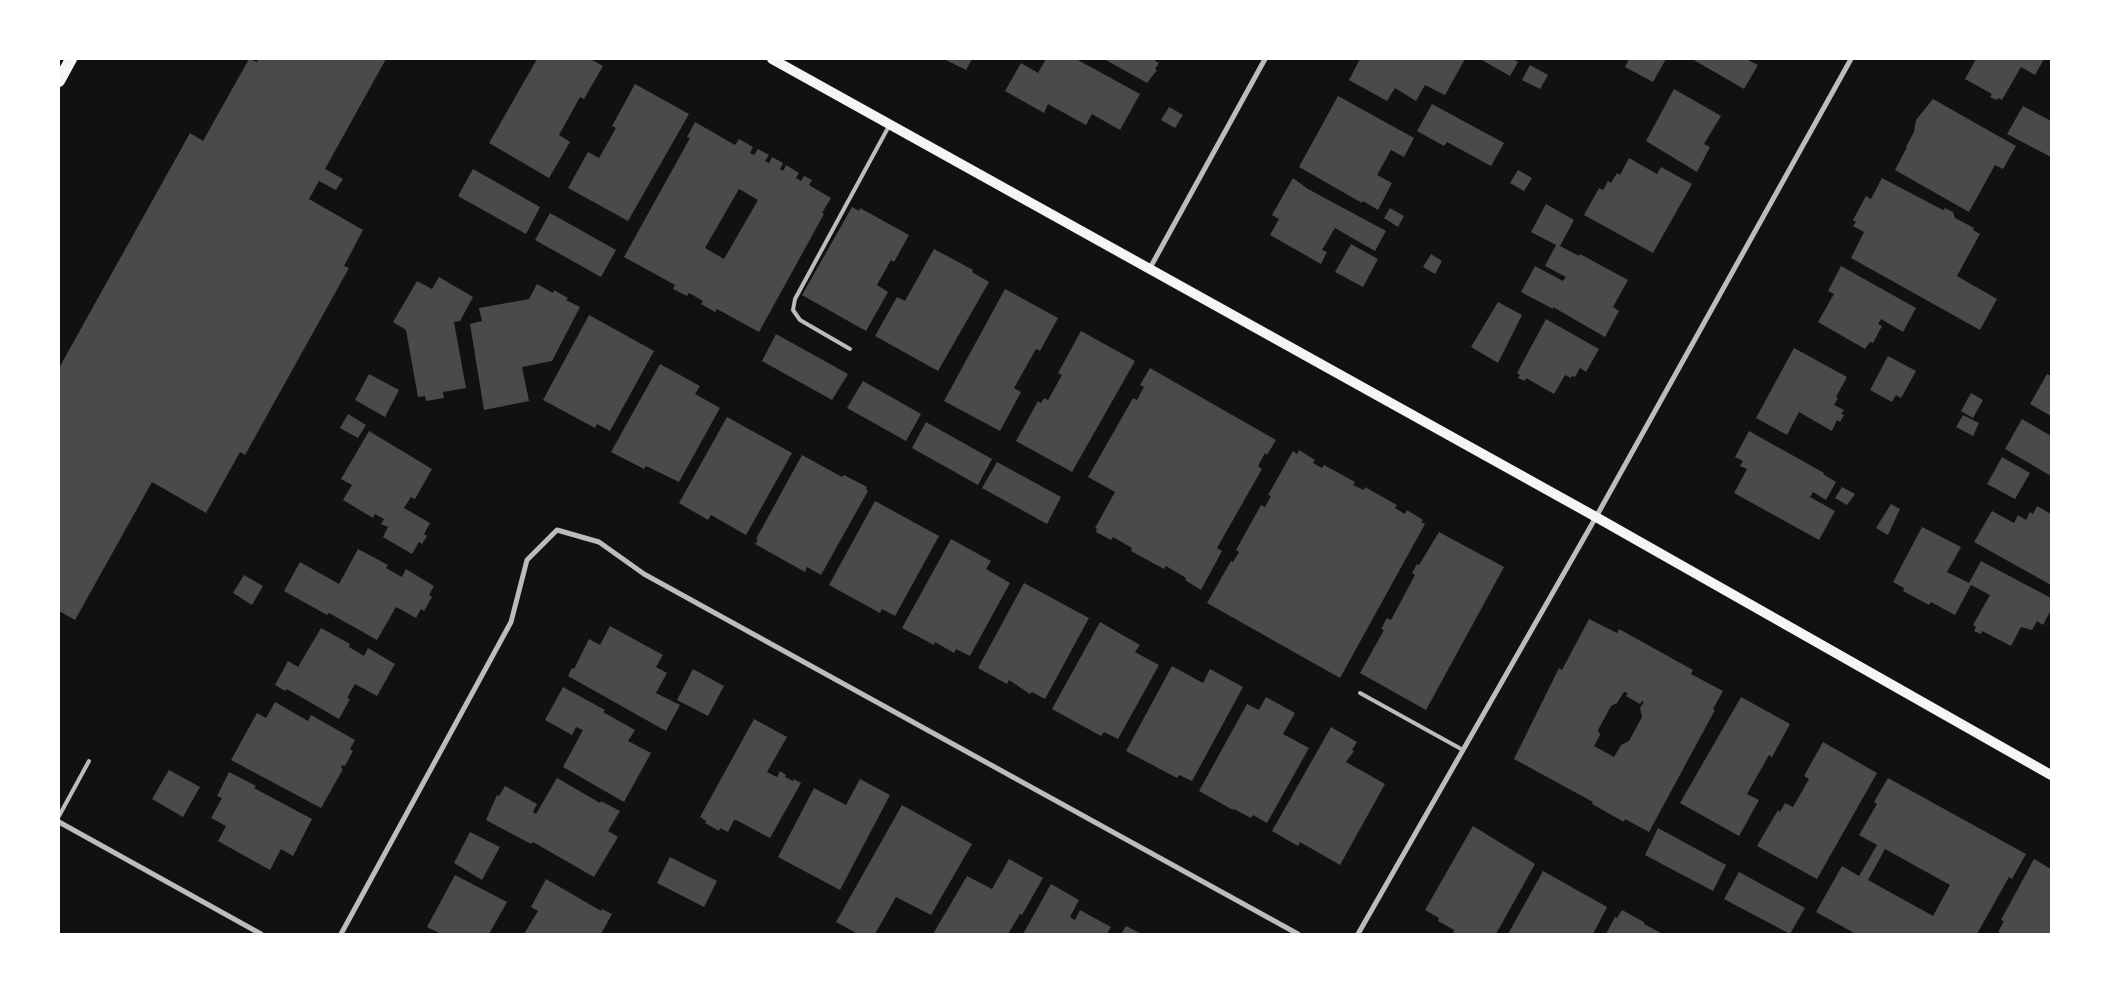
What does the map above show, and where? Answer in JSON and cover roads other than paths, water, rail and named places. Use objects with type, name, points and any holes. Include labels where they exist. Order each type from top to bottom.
[{"type":"main road","points":[[59,81],[71,59]]},
{"type":"main road","points":[[772,59],[1596,517],[2051,775]]},
{"type":"street","points":[[1150,268],[1265,59]]},
{"type":"street","points":[[1358,934],[1596,517],[1851,59]]},
{"type":"street","points":[[341,934],[511,622],[527,560],[556,530],[599,542],[644,574],[1298,934]]},
{"type":"street","points":[[59,822],[261,934]]},
{"type":"lane","points":[[850,349],[800,320],[793,310],[794,299],[890,124]]},
{"type":"lane","points":[[1360,694],[1463,750]]},
{"type":"lane","points":[[59,816],[89,761]]}]
